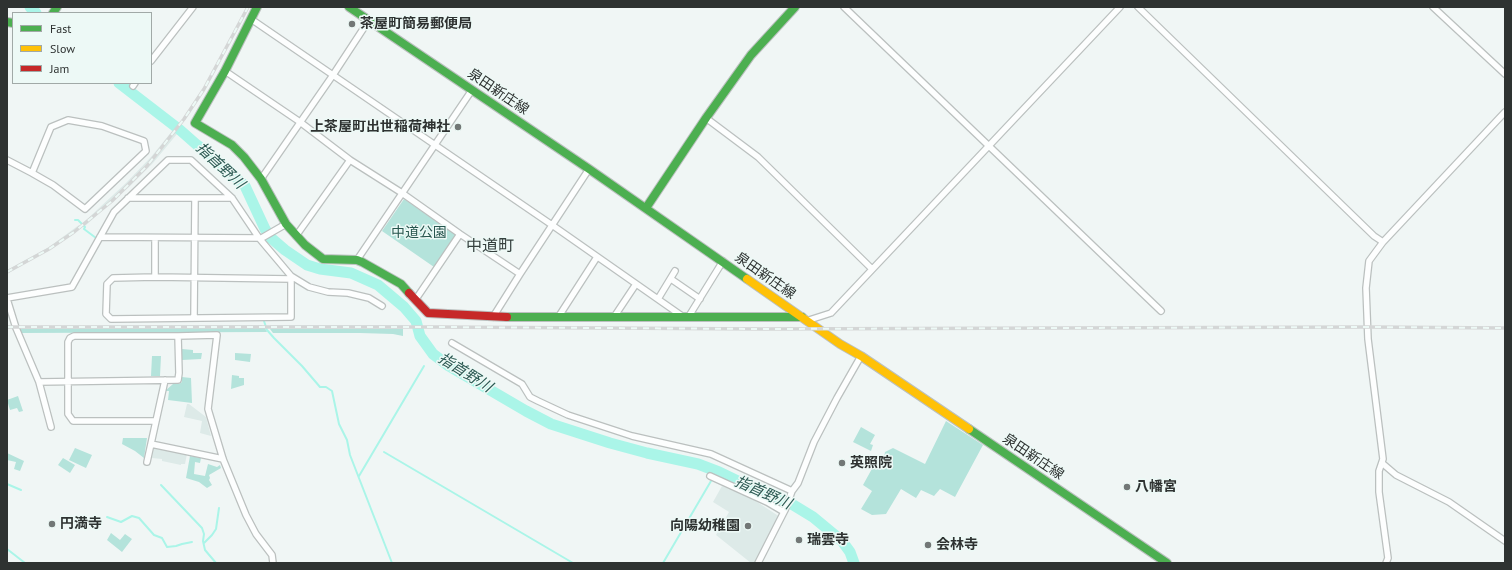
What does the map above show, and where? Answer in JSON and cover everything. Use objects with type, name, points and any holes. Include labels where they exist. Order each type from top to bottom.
[{"type":"main road","points":[[257,7],[225,71],[195,123],[232,145],[261,179],[286,224],[305,245],[323,259],[357,260],[395,280],[416,299],[428,313],[493,317],[686,316],[804,319]]},
{"type":"main road","name":"泉田新庄線","points":[[349,7],[590,169],[840,344],[861,356],[1167,563]]},
{"type":"main road","points":[[646,208],[706,118],[751,55],[795,7]]},
{"type":"street","points":[[152,60],[193,7]]},
{"type":"street","points":[[844,7],[1161,311]]},
{"type":"street","points":[[804,319],[831,313],[1120,7]]},
{"type":"street","points":[[1138,7],[1374,236],[1383,242]]},
{"type":"street","points":[[1433,7],[1505,74]]},
{"type":"street","points":[[251,19],[636,284],[686,316],[700,299],[723,262]]},
{"type":"street","points":[[261,179],[369,20]]},
{"type":"street","points":[[225,71],[300,122],[350,160],[402,193],[520,274]]},
{"type":"street","points":[[357,260],[472,90]]},
{"type":"street","points":[[1386,563],[1388,558],[1379,492],[1379,471],[1383,459],[1368,339],[1366,288],[1369,261],[1383,242],[1505,112]]},
{"type":"street","points":[[706,118],[758,157],[872,269]]},
{"type":"street","points":[[7,160],[53,184],[85,209],[146,151],[144,141],[102,126],[68,120],[51,127],[32,173]]},
{"type":"street","points":[[51,426],[39,382],[16,328],[7,298],[72,287],[114,212],[168,160],[192,160],[232,198],[260,238],[292,277],[309,287],[328,292],[348,292],[369,298],[382,306]]},
{"type":"street","points":[[296,236],[350,160]]},
{"type":"street","points":[[493,317],[590,169]]},
{"type":"street","points":[[128,198],[232,198]]},
{"type":"street","points":[[194,318],[195,198]]},
{"type":"street","points":[[100,237],[260,238],[286,224]]},
{"type":"street","points":[[416,299],[460,234]]},
{"type":"street","points":[[155,238],[155,277]]},
{"type":"street","points":[[560,316],[597,257]]},
{"type":"street","points":[[658,299],[675,271]]},
{"type":"street","points":[[292,277],[291,317],[111,319],[106,314],[107,284],[113,278],[292,277]]},
{"type":"street","points":[[671,279],[700,299]]},
{"type":"street","points":[[614,317],[636,284]]},
{"type":"street","points":[[155,421],[73,421],[68,414],[68,342],[70,338],[74,336],[178,336],[217,334],[208,409],[223,458],[246,515],[256,534],[272,555],[273,563]]},
{"type":"street","points":[[39,382],[178,380],[178,336]]},
{"type":"street","points":[[452,344],[522,384],[530,397],[568,415],[632,436],[711,454],[792,491]]},
{"type":"street","points":[[758,563],[785,511],[792,491],[798,483],[814,442],[836,398],[861,356]]},
{"type":"street","points":[[148,462],[155,421],[165,380]]},
{"type":"street","points":[[151,444],[223,458]]},
{"type":"street","points":[[1382,463],[1396,475],[1449,502],[1505,541]]},
{"type":"street","points":[[710,476],[785,511]]},
{"type":"shaded area","points":[[173,130],[177,134],[153,163],[129,187],[85,226],[83,223],[126,183],[151,157]]},
{"type":"shaded area","points":[[79,225],[81,228],[49,250],[7,274],[7,270],[49,247]]},
{"type":"shaded area","points":[[262,325],[262,329],[20,329],[19,326]]},
{"type":"shaded area","points":[[270,325],[403,325],[403,329],[270,329]]},
{"type":"shaded area","points":[[187,404],[206,417],[211,436],[200,433],[202,421],[184,417]]},
{"type":"shaded area","points":[[154,448],[187,454],[185,464],[181,465],[162,461],[162,459],[152,458]]},
{"type":"shaded area","name":"向陽幼稚園","points":[[722,486],[751,498],[780,517],[758,556],[756,563],[751,563],[716,535],[729,512],[713,502]]},
{"type":"green space","name":"中道公園","points":[[404,199],[456,235],[434,267],[382,231]]},
{"type":"green space","points":[[265,328],[267,332],[21,333],[20,329]]},
{"type":"green space","points":[[270,329],[403,329],[403,336],[393,334],[360,333],[273,333]]},
{"type":"green space","points":[[182,349],[193,350],[193,353],[202,353],[201,359],[182,360]]},
{"type":"green space","points":[[235,353],[251,354],[250,362],[235,360]]},
{"type":"green space","points":[[152,356],[161,356],[160,376],[151,376]]},
{"type":"green space","points":[[232,375],[239,376],[239,378],[244,378],[244,385],[231,389]]},
{"type":"green space","points":[[182,377],[191,378],[192,403],[168,400],[169,391],[165,391],[173,384],[179,384],[182,382]]},
{"type":"green space","points":[[18,396],[23,411],[19,412],[17,408],[10,410],[7,400]]},
{"type":"green space","points":[[946,421],[983,445],[955,497],[940,489],[934,496],[921,490],[916,498],[901,489],[886,514],[872,515],[861,509],[872,491],[863,485],[874,465],[882,469],[885,452],[893,448],[925,464]]},
{"type":"green space","points":[[861,427],[875,435],[870,444],[873,445],[871,451],[853,442]]},
{"type":"green space","points":[[123,438],[147,438],[144,458],[122,444]]},
{"type":"green space","points":[[75,448],[92,455],[86,468],[69,460]]},
{"type":"green space","points":[[7,453],[24,461],[20,471],[14,469],[16,462],[7,460]]},
{"type":"green space","points":[[190,456],[201,458],[200,463],[195,462],[194,474],[205,476],[208,464],[217,467],[220,465],[221,468],[209,475],[209,480],[212,485],[207,488],[199,482],[186,478]]},
{"type":"green space","points":[[63,458],[75,465],[70,473],[58,465]]},
{"type":"green space","points":[[111,533],[120,540],[125,534],[132,539],[122,552],[107,540]]},
{"type":"waterway","name":"指首野川","points":[[30,7],[35,12]]},
{"type":"waterway","name":"指首野川","points":[[120,84],[212,156],[245,186],[265,229],[271,238],[285,250],[307,265],[320,269],[351,273],[378,285],[404,307],[416,321],[420,336],[433,354],[449,366],[551,424],[610,443],[698,464],[719,472],[775,499],[790,503],[813,517],[842,541],[850,552],[854,563]]},
{"type":"waterway","points":[[75,220],[78,220],[85,227],[84,229],[96,238]]},
{"type":"waterway","points":[[264,321],[267,330],[320,387],[326,387],[332,391],[339,424],[347,440],[350,455],[392,563]]},
{"type":"waterway","points":[[359,476],[424,366]]},
{"type":"waterway","points":[[384,452],[573,563]]},
{"type":"waterway","points":[[663,563],[711,481]]},
{"type":"waterway","points":[[7,484],[21,490]]},
{"type":"waterway","points":[[161,485],[202,528],[205,550],[216,563]]},
{"type":"waterway","points":[[204,543],[216,529],[219,508]]},
{"type":"waterway","points":[[107,517],[121,522],[132,516],[139,518],[154,535],[162,538],[167,547],[192,542]]},
{"type":"waterway","points":[[7,549],[25,563]]},
{"type":"railway","points":[[7,272],[49,249],[74,232],[112,201],[147,166],[184,119],[204,89],[248,7]]},
{"type":"railway","points":[[7,327],[762,329],[1505,328]]},
{"type":"traffic: fast","points":[[54,12],[57,7]]},
{"type":"traffic: fast","points":[[257,7],[225,71],[195,123],[232,145],[244,157],[261,179],[286,224],[305,245],[323,259],[357,260],[362,262],[401,284],[409,293]]},
{"type":"traffic: fast","points":[[349,7],[589,169],[747,279]]},
{"type":"traffic: fast","points":[[646,208],[706,118],[751,55],[795,7]]},
{"type":"traffic: fast","points":[[7,22],[12,23]]},
{"type":"traffic: fast","points":[[507,317],[802,317]]},
{"type":"traffic: fast","points":[[969,429],[1167,563]]},
{"type":"traffic: slow","points":[[747,279],[840,344],[861,356],[969,429]]},
{"type":"traffic: jam","points":[[409,293],[428,313],[507,317]]},
{"type":"place","name":"茶屋町簡易郵便局","points":[[352,24]]},
{"type":"place","name":"上茶屋町出世稲荷神社","points":[[458,127]]},
{"type":"place","name":"英照院","points":[[842,463]]},
{"type":"place","name":"八幡宮","points":[[1127,487]]},
{"type":"place","name":"円満寺","points":[[52,524]]},
{"type":"place","name":"向陽幼稚園","points":[[748,526]]},
{"type":"place","name":"瑞雲寺","points":[[799,540]]},
{"type":"place","name":"会林寺","points":[[928,545]]},
{"type":"district","name":"中道町","points":[[490,246]]}]
